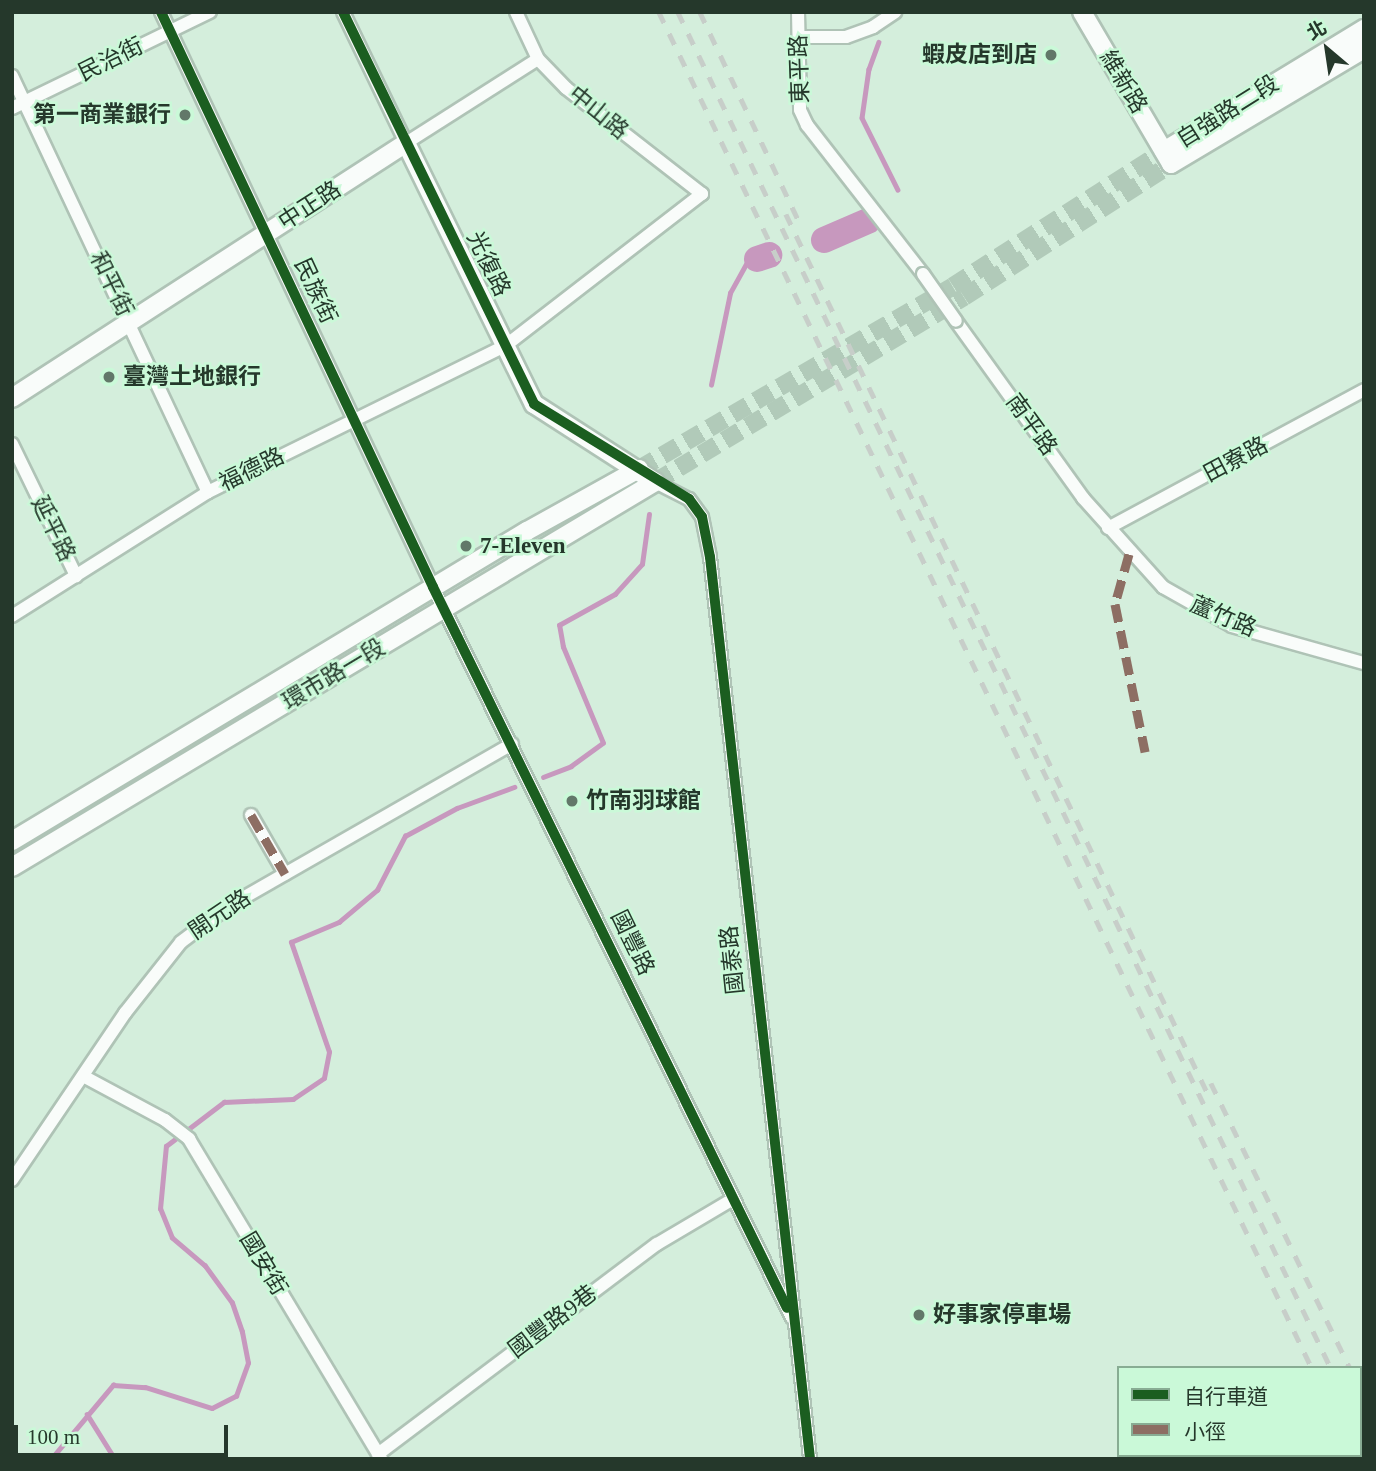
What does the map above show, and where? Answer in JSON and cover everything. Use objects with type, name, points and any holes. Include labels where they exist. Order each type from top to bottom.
[{"type":"main road","name":"維新路","points":[[1082,12],[1168,157]]},
{"type":"main road","name":"自強路二段","points":[[1168,157],[1364,29]]},
{"type":"main road","name":"自強路二段","points":[[1168,157],[1364,49]]},
{"type":"main road","name":"中正路","points":[[12,398],[406,143]]},
{"type":"main road","name":"光復路","points":[[406,143],[534,404],[639,469],[655,482]]},
{"type":"main road","name":"環市路一段","points":[[12,841],[433,587],[639,469]]},
{"type":"main road","name":"環市路一段","points":[[12,867],[655,482]]},
{"type":"main road","points":[[33,829],[46,848]]},
{"type":"street","name":"民族街","points":[[161,12],[433,587]]},
{"type":"street","name":"民治街","points":[[12,108],[209,12]]},
{"type":"street","name":"光復路","points":[[343,12],[406,143]]},
{"type":"street","name":"中山路","points":[[516,12],[538,59],[608,124],[702,194]]},
{"type":"street","name":"東平路","points":[[798,12],[800,110],[807,125],[923,274]]},
{"type":"street","points":[[799,37],[846,37],[873,27],[895,12]]},
{"type":"street","name":"中正路","points":[[406,143],[538,59]]},
{"type":"street","name":"和平街","points":[[12,76],[208,492]]},
{"type":"street","name":"福德路","points":[[12,616],[208,492],[505,346],[702,194]]},
{"type":"street","name":"南平路","points":[[923,274],[1108,528]]},
{"type":"street","name":"田寮路","points":[[1108,528],[1364,390]]},
{"type":"street","name":"延平路","points":[[12,444],[76,576]]},
{"type":"street","name":"國泰路","points":[[655,482],[689,499],[702,517],[710,557],[792,1318],[810,1459]]},
{"type":"street","name":"蘆竹路","points":[[1108,528],[1141,566],[1191,607],[1232,625],[1364,663]]},
{"type":"street","name":"國豐路","points":[[433,587],[792,1318]]},
{"type":"street","name":"開元路","points":[[12,1180],[83,1076],[181,942],[229,906],[512,744]]},
{"type":"street","points":[[251,815],[285,874]]},
{"type":"street","name":"國安街","points":[[83,1076],[164,1120],[189,1139],[379,1456]]},
{"type":"street","name":"國豐路9巷","points":[[379,1456],[657,1244],[733,1199]]},
{"type":"waterway","points":[[879,42],[869,69],[862,118],[898,190]]},
{"type":"waterway","points":[[824,240],[868,221]]},
{"type":"waterway","points":[[757,259],[769,255]]},
{"type":"waterway","points":[[711,385],[730,293],[746,264]]},
{"type":"waterway","points":[[543,777],[571,766],[603,743],[563,647],[559,625],[615,594],[642,564],[649,514]]},
{"type":"waterway","points":[[51,1459],[113,1385],[145,1387],[212,1408],[236,1396],[248,1363],[242,1332],[232,1303],[205,1266],[172,1238],[160,1209],[166,1146],[224,1102],[293,1099],[324,1078],[329,1052],[291,942],[339,922],[377,890],[405,836],[457,808],[514,787]]},
{"type":"waterway","points":[[87,1414],[115,1459]]},
{"type":"tunnel","points":[[639,469],[953,286],[1164,151]]},
{"type":"tunnel","points":[[655,482],[964,297],[1171,164]]},
{"type":"railway","points":[[659,12],[1311,1366]]},
{"type":"railway","points":[[678,12],[1330,1366]]},
{"type":"railway","points":[[700,12],[800,224]]},
{"type":"railway","points":[[786,214],[1210,1098]]},
{"type":"railway","points":[[1211,1083],[1349,1366]]},
{"type":"railway","points":[[1362,1394],[1364,1397]]},
{"type":"railway","points":[[1362,1414],[1364,1417]]},
{"type":"railway","points":[[1362,1438],[1364,1441]]},
{"type":"marked path","points":[[1129,554],[1115,604],[1145,752]]},
{"type":"marked path","points":[[251,815],[285,874]]},
{"type":"cycle path","points":[[161,12],[433,587],[787,1308]]},
{"type":"cycle path","points":[[343,12],[534,404],[689,499],[702,517],[710,557],[810,1459]]},
{"type":"place","name":"蝦皮店到店","points":[[1051,55]]},
{"type":"place","name":"第一商業銀行","points":[[185,115]]},
{"type":"place","name":"臺灣土地銀行","points":[[109,377]]},
{"type":"place","name":"7-Eleven","points":[[466,546]]},
{"type":"place","name":"竹南羽球館","points":[[572,801]]},
{"type":"place","name":"好事家停車場","points":[[919,1315]]}]
